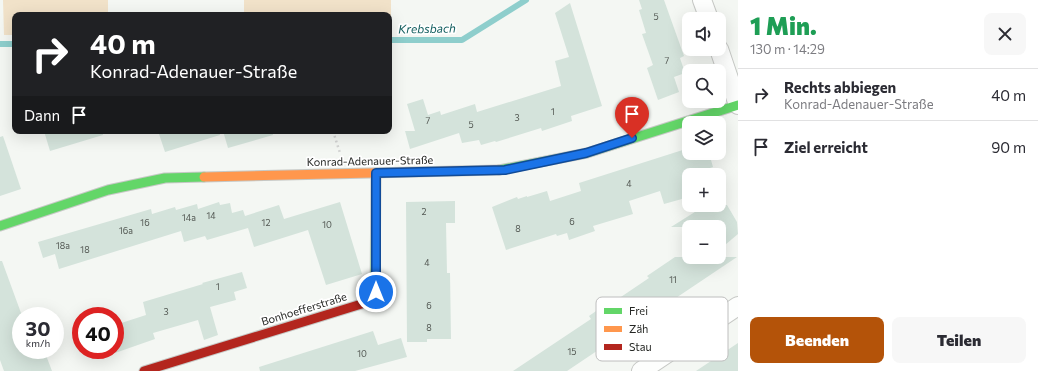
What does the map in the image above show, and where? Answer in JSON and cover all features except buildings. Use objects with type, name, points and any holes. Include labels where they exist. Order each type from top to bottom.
[{"type":"street","points":[[702,0],[706,12]]},
{"type":"street","points":[[721,56],[738,105]]},
{"type":"street","name":"Konrad-Adenauer-Straße","points":[[0,226],[108,190],[165,178],[505,170],[586,153],[738,105]]},
{"type":"street","name":"Bonhoefferstraße","points":[[144,371],[368,302],[376,292],[376,173]]},
{"type":"street","points":[[728,313],[738,306]]},
{"type":"street","points":[[641,371],[656,361]]},
{"type":"shaded area","points":[[3,0],[108,0],[108,12],[12,12],[12,35],[4,35]]},
{"type":"shaded area","points":[[244,0],[391,0],[391,12],[244,12]]},
{"type":"waterway","name":"Krebsbach","points":[[392,40],[462,40],[526,0]]},
{"type":"waterway","name":"Krebsbach","points":[[0,44],[12,44]]},
{"type":"traffic: fast","points":[[499,170],[587,153],[738,105]]},
{"type":"traffic: fast","points":[[375,293],[376,173]]},
{"type":"traffic: fast","points":[[0,226],[108,190],[165,178],[204,177]]},
{"type":"traffic: slow","points":[[204,177],[499,170]]},
{"type":"traffic: jam","points":[[144,371],[368,302],[375,293]]},
{"type":"route","points":[[376,292],[376,173],[505,170],[586,153],[632,138]]}]
